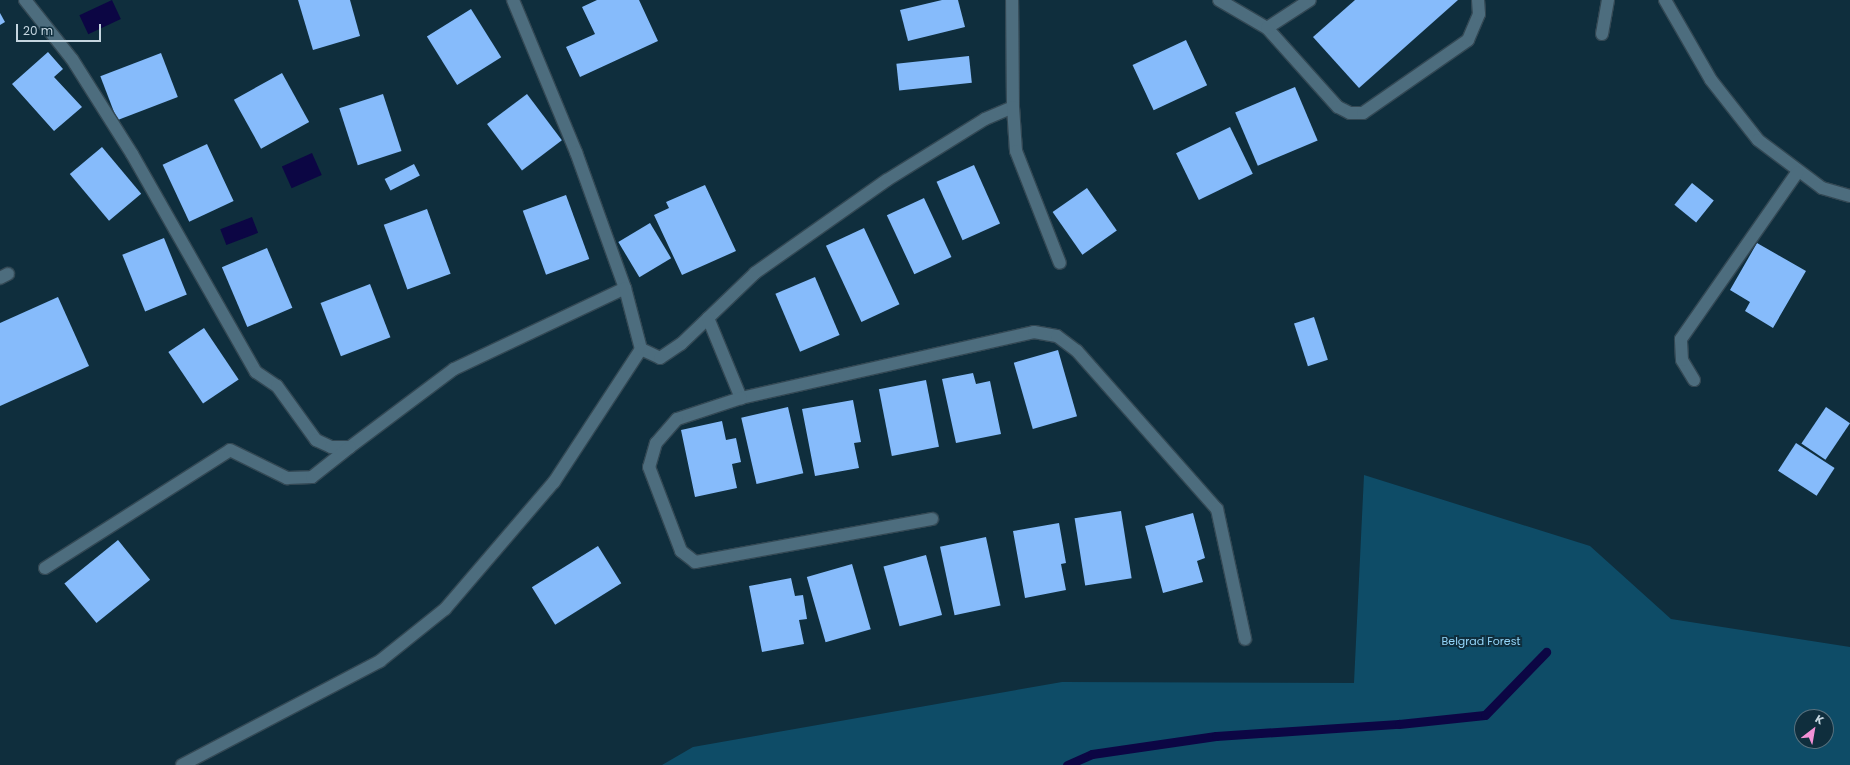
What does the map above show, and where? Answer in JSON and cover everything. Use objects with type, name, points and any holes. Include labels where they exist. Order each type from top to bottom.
[{"type":"street","points":[[25,0],[72,59],[128,148],[256,372],[277,386],[316,440],[331,447],[350,447]]},
{"type":"street","points":[[182,765],[380,661],[445,609],[554,482],[641,349],[624,288],[576,152],[513,0]]},
{"type":"street","points":[[1012,0],[1013,107],[1016,152],[1060,263]]},
{"type":"street","points":[[1218,0],[1267,28],[1338,107],[1350,113],[1362,113],[1468,40],[1479,14],[1478,0]]},
{"type":"street","points":[[1267,28],[1310,0]]},
{"type":"street","points":[[1602,34],[1608,0]]},
{"type":"street","points":[[1665,0],[1710,80],[1758,140],[1797,173],[1822,188],[1850,196]]},
{"type":"street","points":[[641,349],[660,358],[681,344],[755,273],[887,180],[985,119],[1013,107]]},
{"type":"street","points":[[1694,380],[1682,360],[1681,339],[1797,173]]},
{"type":"street","points":[[45,568],[230,450],[287,478],[312,477],[454,369],[624,288]]},
{"type":"street","points":[[708,318],[741,398]]},
{"type":"street","points":[[932,519],[695,562],[681,551],[649,467],[656,443],[677,419],[741,398],[1034,332],[1057,336],[1077,350],[1218,509],[1245,639]]},
{"type":"green space","name":"Belgrad Forest","points":[[1364,475],[1590,546],[1671,619],[1850,647],[1850,765],[662,765],[693,747],[1062,682],[1354,683]]},
{"type":"shaded area","points":[[112,0],[121,19],[88,34],[79,15]]},
{"type":"shaded area","points":[[312,153],[322,175],[292,188],[282,166]]},
{"type":"shaded area","points":[[252,217],[258,233],[226,245],[220,229]]},
{"type":"building","points":[[298,0],[350,0],[360,36],[313,50]]},
{"type":"building","points":[[597,0],[639,0],[658,41],[580,77],[566,47],[595,34],[582,7]]},
{"type":"building","points":[[942,0],[958,0],[965,27],[908,41],[900,10]]},
{"type":"building","points":[[1355,0],[1458,0],[1359,88],[1313,37]]},
{"type":"building","points":[[471,9],[501,57],[457,85],[427,37]]},
{"type":"building","points":[[0,13],[5,22],[0,25]]},
{"type":"building","points":[[1186,40],[1207,85],[1154,110],[1133,65]]},
{"type":"building","points":[[48,52],[63,69],[54,77],[82,107],[54,131],[12,84]]},
{"type":"building","points":[[161,53],[178,97],[117,120],[100,76]]},
{"type":"building","points":[[969,56],[972,83],[899,90],[896,64]]},
{"type":"building","points":[[282,73],[309,122],[261,149],[234,100]]},
{"type":"building","points":[[1295,87],[1318,140],[1258,166],[1235,112]]},
{"type":"building","points":[[383,94],[402,151],[358,165],[339,108]]},
{"type":"building","points":[[527,94],[562,140],[522,170],[487,124]]},
{"type":"building","points":[[1230,127],[1253,174],[1199,200],[1176,153]]},
{"type":"building","points":[[207,144],[234,201],[189,222],[163,165]]},
{"type":"building","points":[[102,147],[141,194],[109,221],[70,174]]},
{"type":"building","points":[[414,164],[420,176],[390,191],[385,179]]},
{"type":"building","points":[[974,165],[1000,223],[963,240],[937,182]]},
{"type":"building","points":[[1692,183],[1714,201],[1696,222],[1674,205]]},
{"type":"building","points":[[705,185],[736,251],[682,275],[654,215],[669,208],[666,202]]},
{"type":"building","points":[[1087,188],[1117,231],[1082,255],[1053,212]]},
{"type":"building","points":[[566,195],[589,259],[546,275],[523,211]]},
{"type":"building","points":[[924,198],[951,257],[914,274],[887,215]]},
{"type":"building","points":[[427,209],[451,274],[407,290],[384,225]]},
{"type":"building","points":[[650,223],[671,258],[639,277],[618,242]]},
{"type":"building","points":[[864,228],[899,304],[861,322],[826,246]]},
{"type":"building","points":[[164,238],[187,295],[145,311],[122,255]]},
{"type":"building","points":[[1757,243],[1806,271],[1773,328],[1745,311],[1750,302],[1730,290]]},
{"type":"building","points":[[267,248],[292,308],[247,327],[222,267]]},
{"type":"building","points":[[815,277],[840,335],[800,352],[775,294]]},
{"type":"building","points":[[370,284],[390,337],[341,356],[321,303]]},
{"type":"building","points":[[58,297],[89,366],[0,406],[0,323]]},
{"type":"building","points":[[1314,317],[1328,360],[1308,366],[1294,323]]},
{"type":"building","points":[[204,328],[239,379],[203,403],[168,352]]},
{"type":"building","points":[[1058,350],[1077,416],[1033,429],[1014,363]]},
{"type":"building","points":[[973,373],[976,384],[990,381],[1001,434],[956,443],[942,379]]},
{"type":"building","points":[[926,380],[939,447],[892,456],[879,389]]},
{"type":"building","points":[[853,400],[861,442],[854,443],[859,468],[815,476],[802,409]]},
{"type":"building","points":[[788,407],[803,473],[757,484],[741,418]]},
{"type":"building","points":[[1826,407],[1850,423],[1825,460],[1801,443]]},
{"type":"building","points":[[722,421],[726,440],[736,438],[741,462],[732,464],[737,488],[695,497],[681,430]]},
{"type":"building","points":[[1796,443],[1835,468],[1817,496],[1778,471]]},
{"type":"building","points":[[1121,511],[1132,578],[1085,586],[1075,518]]},
{"type":"building","points":[[1193,513],[1205,558],[1197,561],[1203,582],[1163,593],[1145,526]]},
{"type":"building","points":[[1059,523],[1066,563],[1061,564],[1066,590],[1025,598],[1013,531]]},
{"type":"building","points":[[986,537],[1001,605],[955,615],[940,547]]},
{"type":"building","points":[[118,540],[150,580],[96,623],[64,583]]},
{"type":"building","points":[[598,546],[621,583],[555,625],[532,587]]},
{"type":"building","points":[[926,555],[942,615],[900,626],[883,566]]},
{"type":"building","points":[[852,564],[871,629],[826,642],[807,577]]},
{"type":"building","points":[[791,578],[795,596],[803,595],[807,619],[799,620],[804,644],[762,652],[749,586]]},
{"type":"waterway","points":[[1067,765],[1092,754],[1216,736],[1399,724],[1485,715],[1546,652]]}]
